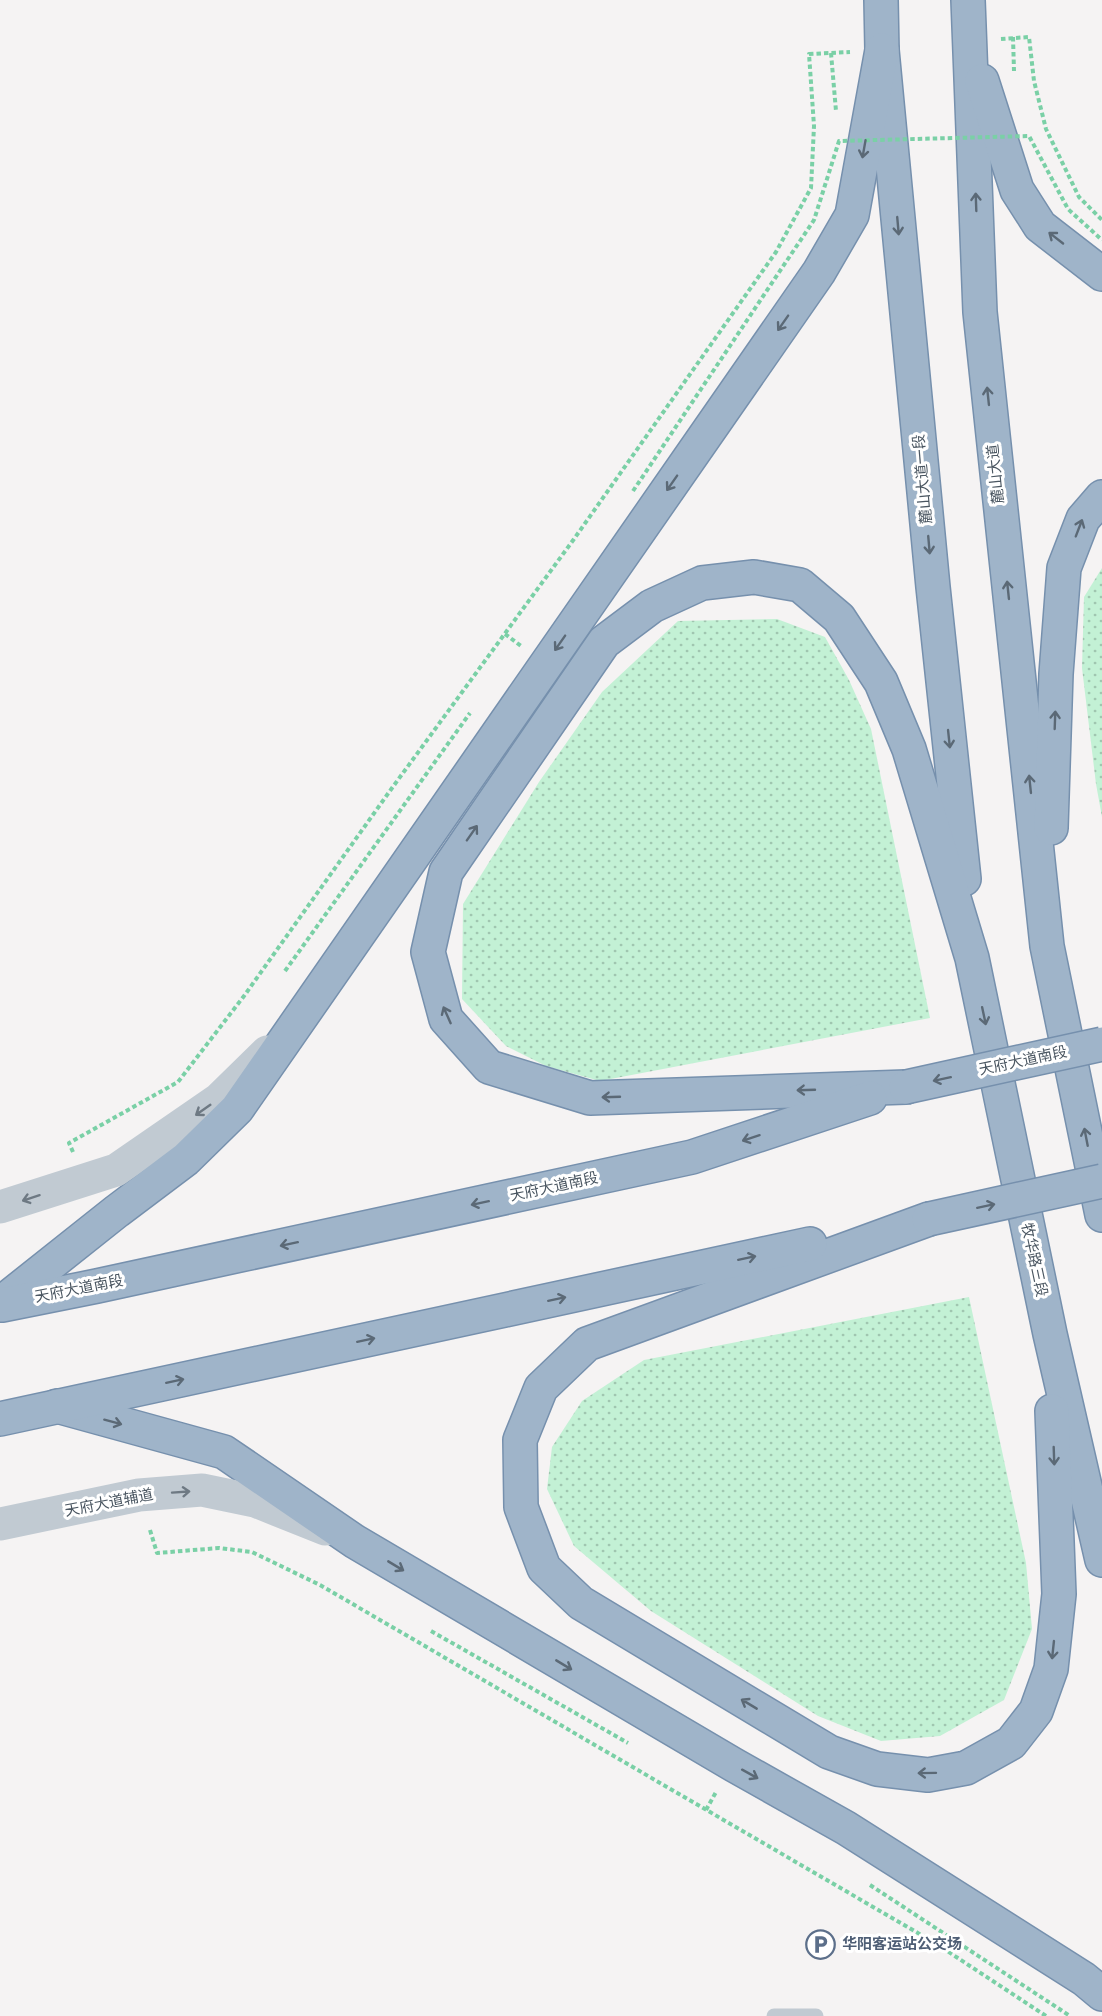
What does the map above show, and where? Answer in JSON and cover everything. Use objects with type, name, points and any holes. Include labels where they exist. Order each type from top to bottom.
[{"type":"highway","name":"麓山大道一段","points":[[881,0],[882,50],[931,563],[972,958]]},
{"type":"highway","name":"麓山大道","points":[[968,0],[980,312],[1047,946]]},
{"type":"highway","points":[[969,42],[1017,190],[1040,226],[1102,274]]},
{"type":"highway","points":[[0,1304],[186,1159],[237,1109],[819,272],[852,215],[882,50]]},
{"type":"highway","points":[[1102,497],[1083,519],[1064,568],[1056,674],[1047,946],[1102,1215]]},
{"type":"highway","points":[[906,1087],[590,1098],[489,1067],[446,1019],[428,952],[446,872],[604,642],[652,606],[702,583],[754,577],[800,585],[839,618],[881,682],[909,748],[972,958]]},
{"type":"highway","name":"牧华路三段","points":[[972,958],[1050,1334],[1102,1560]]},
{"type":"highway","name":"天府大道南段","points":[[0,1304],[97,1286],[692,1157],[906,1087],[1102,1044]]},
{"type":"highway","points":[[0,1419],[1102,1181]]},
{"type":"highway","points":[[929,1219],[587,1344],[541,1388],[519,1440],[521,1507],[544,1568],[581,1603],[829,1752],[878,1769],[928,1775],[966,1768],[1011,1743],[1036,1711],[1051,1669],[1059,1594],[1050,1334]]},
{"type":"highway","points":[[57,1406],[224,1452],[354,1541],[734,1766],[846,1828],[1084,1979],[1102,1994]]},
{"type":"street","points":[[0,1207],[116,1170],[219,1099],[292,1028]]},
{"type":"street","name":"天府大道辅道","points":[[0,1524],[139,1495],[202,1490],[255,1501],[354,1541]]},
{"type":"lane","points":[[774,2016],[816,2016]]},
{"type":"path","points":[[969,42],[1029,37],[1034,81],[1046,129],[1078,196],[1102,220]]},
{"type":"path","points":[[84,1180],[69,1143],[178,1082],[244,996],[574,539],[776,252],[811,188],[814,126],[809,54],[882,50]]},
{"type":"path","points":[[831,52],[837,119]]},
{"type":"path","points":[[633,491],[814,220],[838,141],[838,130]]},
{"type":"path","points":[[838,141],[1029,136],[1068,209],[1102,240]]},
{"type":"path","points":[[139,1495],[157,1553],[219,1548],[252,1552],[320,1586],[935,1943],[1046,2016]]},
{"type":"path","points":[[150,1530],[161,1529]]},
{"type":"path","points":[[866,1882],[1070,2016]]},
{"type":"green space","points":[[1102,568],[1102,817],[1082,668],[1084,597]]},
{"type":"green space","points":[[777,619],[825,637],[849,680],[871,729],[930,1018],[600,1081],[546,1066],[506,1046],[462,999],[463,904],[539,782],[602,692],[678,621]]},
{"type":"green space","points":[[969,1297],[1026,1563],[1032,1629],[1004,1700],[940,1736],[881,1741],[818,1716],[651,1611],[574,1546],[547,1489],[552,1447],[582,1401],[644,1360]]},
{"type":"place","name":"华阳客运站公交场","points":[[821,1944]]}]
